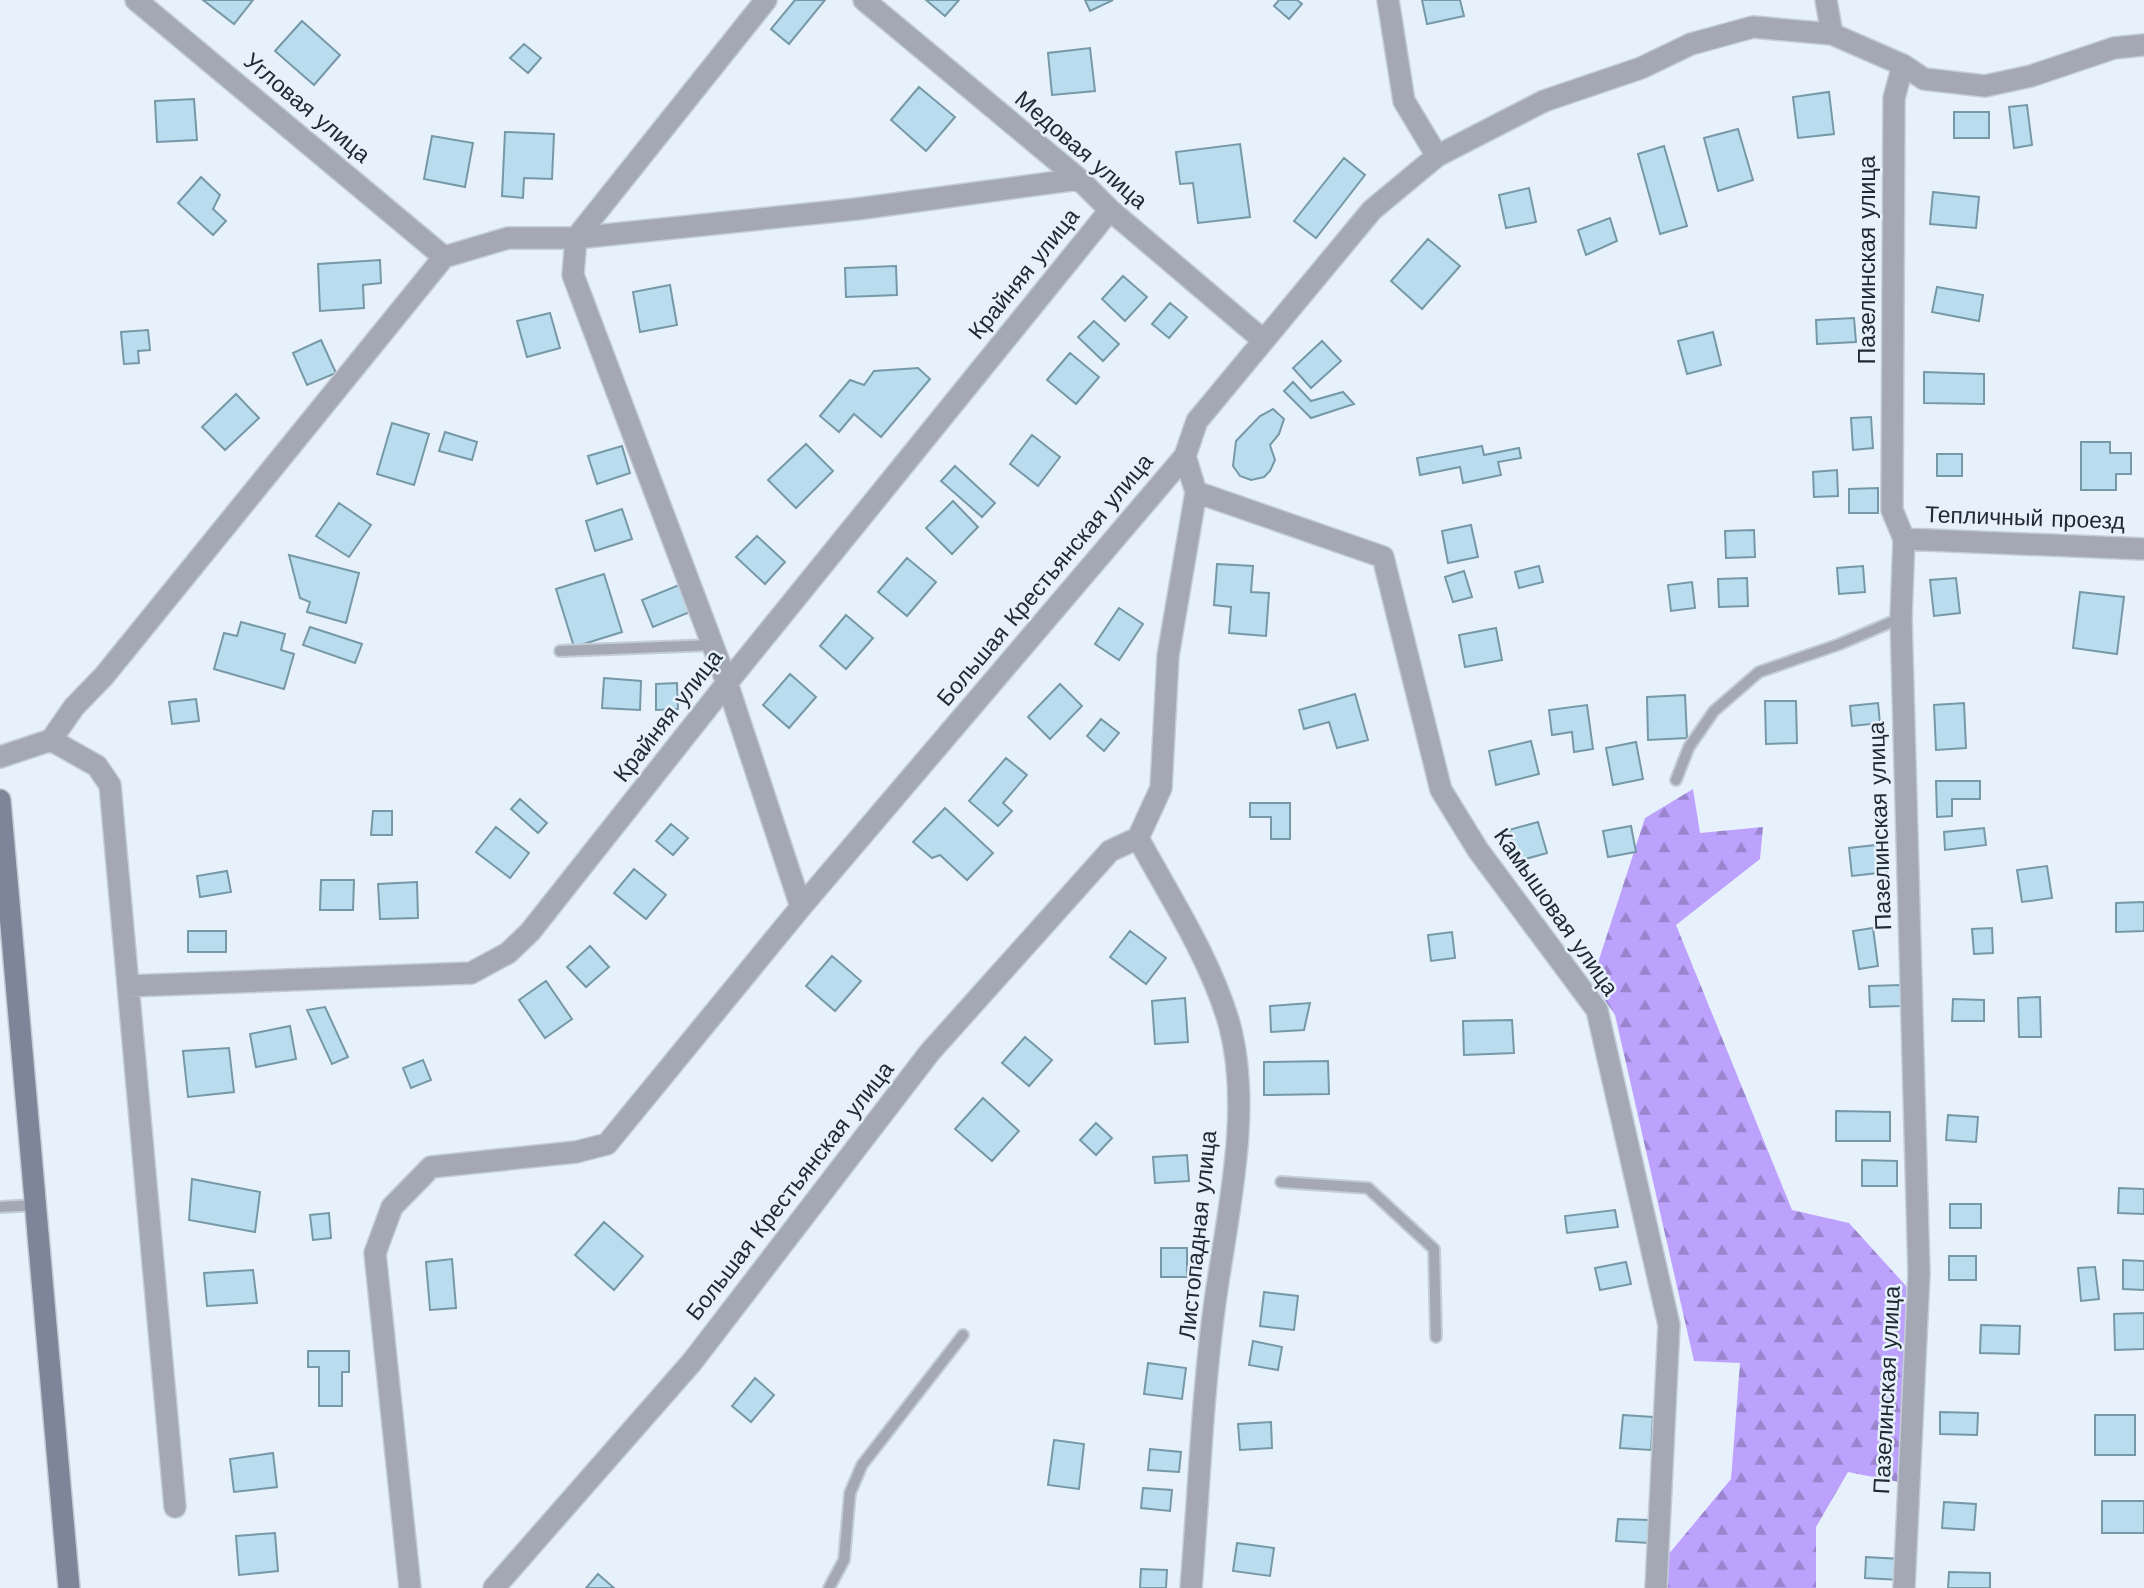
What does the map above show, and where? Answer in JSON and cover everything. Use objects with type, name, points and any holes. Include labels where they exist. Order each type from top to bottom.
[{"type":"main road","points":[[0,800],[69,1588]]},
{"type":"street","name":"Угловая улица","points":[[135,0],[444,257]]},
{"type":"street","points":[[766,0],[576,238],[573,275],[727,683],[801,907]]},
{"type":"street","name":"Медовая улица","points":[[864,0],[1079,179],[1110,210],[1263,340]]},
{"type":"street","points":[[1388,0],[1404,100],[1437,156]]},
{"type":"street","points":[[1826,0],[1832,34]]},
{"type":"street","name":"Большая Крестьянская улица","points":[[410,1588],[375,1253],[393,1207],[431,1167],[576,1152],[607,1144],[801,907],[1185,456],[1197,421],[1372,210],[1437,156],[1544,102],[1641,68],[1691,44],[1753,27],[1832,34],[1903,65],[1924,79],[1985,86],[2031,76],[2114,48],[2144,46]]},
{"type":"street","name":"Пазелинская улица","points":[[1903,65],[1894,98],[1892,510],[1904,539],[1901,618],[1919,1274],[1904,1588]]},
{"type":"street","points":[[0,757],[51,740],[74,707],[104,676],[444,257],[508,238],[576,238],[857,209],[1079,179]]},
{"type":"street","name":"Крайняя улица","points":[[128,986],[471,973],[508,953],[530,932],[727,683],[1110,210]]},
{"type":"street","points":[[1138,838],[1161,788],[1168,656],[1196,492],[1185,456]]},
{"type":"street","name":"Камышовая улица","points":[[1196,492],[1383,557],[1441,790],[1478,850],[1597,1010],[1669,1325],[1656,1588]]},
{"type":"street","name":"Тепличный проезд","points":[[1904,539],[2144,549]]},
{"type":"street","points":[[51,740],[97,766],[110,785],[174,1507]]},
{"type":"street","name":"Большая Крестьянская улица","points":[[494,1588],[692,1362],[930,1052],[1110,851],[1138,838]]},
{"type":"street","name":"Листопадная улица","points":[[1138,838],[1200,952],[1229,1023],[1235,1056],[1234,1191],[1215,1304],[1191,1588]]},
{"type":"lane","points":[[1676,780],[1689,747],[1714,711],[1759,672],[1840,644],[1901,618]]},
{"type":"lane","points":[[560,651],[712,645]]},
{"type":"lane","points":[[1281,1182],[1368,1188],[1434,1249],[1436,1336]]},
{"type":"lane","points":[[0,1208],[36,1205]]},
{"type":"lane","points":[[829,1588],[844,1560],[850,1493],[862,1465],[964,1335]]},
{"type":"green space","points":[[1693,789],[1700,833],[1763,827],[1760,859],[1676,925],[1792,1210],[1849,1223],[1907,1287],[1899,1482],[1848,1472],[1816,1527],[1816,1588],[1668,1588],[1668,1555],[1731,1479],[1740,1363],[1694,1361],[1615,1015],[1592,981],[1645,818]]},
{"type":"building","points":[[203,0],[253,0],[234,24]]},
{"type":"building","points":[[795,0],[825,0],[789,44],[771,29]]},
{"type":"building","points":[[926,0],[959,0],[945,16]]},
{"type":"building","points":[[1085,0],[1113,0],[1090,11]]},
{"type":"building","points":[[1279,0],[1297,0],[1302,4],[1289,19],[1274,6]]},
{"type":"building","points":[[1422,0],[1460,0],[1464,16],[1427,24]]},
{"type":"building","points":[[302,21],[340,55],[314,85],[275,51]]},
{"type":"building","points":[[524,44],[541,58],[528,73],[510,58]]},
{"type":"building","points":[[1090,48],[1095,91],[1052,95],[1048,53]]},
{"type":"building","points":[[919,87],[955,117],[926,151],[891,120]]},
{"type":"building","points":[[1829,92],[1834,134],[1798,138],[1793,97]]},
{"type":"building","points":[[194,99],[197,140],[157,142],[155,101]]},
{"type":"building","points":[[2027,105],[2032,145],[2014,148],[2009,107]]},
{"type":"building","points":[[1954,112],[1989,112],[1989,138],[1954,138]]},
{"type":"building","points":[[1738,129],[1753,180],[1718,191],[1704,138]]},
{"type":"building","points":[[505,132],[554,134],[552,179],[524,178],[523,198],[502,196]]},
{"type":"building","points":[[432,136],[473,143],[465,187],[424,179]]},
{"type":"building","points":[[1240,144],[1250,217],[1198,223],[1193,183],[1180,184],[1176,152]]},
{"type":"building","points":[[1664,146],[1687,226],[1660,234],[1638,154]]},
{"type":"building","points":[[1344,158],[1365,175],[1316,238],[1294,221]]},
{"type":"building","points":[[201,177],[220,195],[213,209],[226,221],[213,235],[178,203]]},
{"type":"building","points":[[1529,188],[1536,222],[1506,228],[1499,195]]},
{"type":"building","points":[[1933,192],[1979,197],[1976,228],[1930,224]]},
{"type":"building","points":[[1610,218],[1617,241],[1586,255],[1578,230]]},
{"type":"building","points":[[1428,239],[1460,266],[1422,309],[1391,281]]},
{"type":"building","points":[[380,260],[381,283],[363,285],[364,308],[320,311],[318,264]]},
{"type":"building","points":[[896,266],[897,295],[846,297],[845,268]]},
{"type":"building","points":[[1123,276],[1147,297],[1125,321],[1102,299]]},
{"type":"building","points":[[670,285],[677,325],[640,332],[633,292]]},
{"type":"building","points":[[1937,287],[1983,295],[1979,321],[1932,312]]},
{"type":"building","points":[[1170,303],[1187,317],[1169,338],[1152,324]]},
{"type":"building","points":[[550,313],[560,348],[527,357],[517,321]]},
{"type":"building","points":[[1854,318],[1856,342],[1817,344],[1816,320]]},
{"type":"building","points":[[1094,321],[1119,344],[1103,361],[1078,337]]},
{"type":"building","points":[[148,330],[150,350],[138,351],[139,363],[124,364],[121,332]]},
{"type":"building","points":[[1713,332],[1721,365],[1687,374],[1678,341]]},
{"type":"building","points":[[321,340],[336,373],[307,385],[293,353]]},
{"type":"building","points":[[1322,341],[1341,361],[1311,388],[1293,368]]},
{"type":"building","points":[[1070,353],[1099,377],[1076,404],[1047,380]]},
{"type":"building","points":[[918,368],[930,379],[881,437],[854,414],[839,432],[820,416],[850,380],[864,385],[874,371]]},
{"type":"building","points":[[1924,372],[1984,374],[1984,404],[1924,403]]},
{"type":"building","points":[[1293,382],[1311,401],[1343,392],[1354,404],[1311,418],[1284,391]]},
{"type":"building","points":[[236,394],[259,418],[225,450],[202,427]]},
{"type":"building","points":[[1273,409],[1284,419],[1279,434],[1270,445],[1275,460],[1270,471],[1264,477],[1251,480],[1240,476],[1233,466],[1236,441],[1260,416]]},
{"type":"building","points":[[1871,417],[1873,448],[1853,450],[1851,418]]},
{"type":"building","points":[[392,423],[429,434],[414,485],[377,474]]},
{"type":"building","points":[[445,432],[477,442],[472,460],[439,451]]},
{"type":"building","points":[[1032,435],[1060,457],[1038,486],[1010,464]]},
{"type":"building","points":[[2081,442],[2110,442],[2110,453],[2131,453],[2131,474],[2116,474],[2116,490],[2081,490]]},
{"type":"building","points":[[806,444],[833,471],[796,508],[768,480]]},
{"type":"building","points":[[622,446],[630,473],[597,484],[588,456]]},
{"type":"building","points":[[1482,446],[1484,455],[1519,448],[1521,458],[1498,462],[1501,475],[1463,483],[1460,467],[1420,475],[1417,458]]},
{"type":"building","points":[[1937,454],[1962,454],[1962,476],[1937,476]]},
{"type":"building","points":[[955,466],[995,503],[982,517],[941,481]]},
{"type":"building","points":[[1837,470],[1838,496],[1814,497],[1813,472]]},
{"type":"building","points":[[1878,488],[1878,513],[1849,513],[1849,489]]},
{"type":"building","points":[[953,501],[978,527],[952,554],[926,528]]},
{"type":"building","points":[[339,503],[371,525],[349,557],[316,536]]},
{"type":"building","points":[[622,509],[632,539],[595,551],[586,521]]},
{"type":"building","points":[[1471,525],[1478,557],[1448,563],[1442,531]]},
{"type":"building","points":[[1754,530],[1755,557],[1726,558],[1725,531]]},
{"type":"building","points":[[757,536],[785,562],[765,584],[736,557]]},
{"type":"building","points":[[289,555],[359,573],[346,623],[307,612],[310,602],[300,598]]},
{"type":"building","points":[[907,558],[936,582],[907,616],[878,592]]},
{"type":"building","points":[[1217,564],[1253,566],[1251,592],[1269,593],[1266,636],[1229,633],[1231,607],[1214,605]]},
{"type":"building","points":[[1539,566],[1543,582],[1519,588],[1515,572]]},
{"type":"building","points":[[1863,566],[1865,592],[1839,594],[1837,568]]},
{"type":"building","points":[[1464,571],[1472,597],[1453,602],[1445,577]]},
{"type":"building","points":[[604,574],[622,632],[574,647],[556,589]]},
{"type":"building","points":[[1747,578],[1748,606],[1719,607],[1718,579]]},
{"type":"building","points":[[1956,578],[1960,613],[1934,616],[1930,580]]},
{"type":"building","points":[[1692,582],[1695,608],[1671,611],[1668,585]]},
{"type":"building","points":[[679,585],[690,612],[653,627],[642,600]]},
{"type":"building","points":[[2080,592],[2124,597],[2117,654],[2073,648]]},
{"type":"building","points":[[1119,608],[1143,624],[1119,660],[1095,644]]},
{"type":"building","points":[[846,615],[873,638],[846,669],[820,646]]},
{"type":"building","points":[[241,622],[285,634],[281,650],[294,654],[284,689],[214,669],[224,633],[237,636]]},
{"type":"building","points":[[310,627],[362,644],[355,663],[303,645]]},
{"type":"building","points":[[1496,628],[1502,660],[1465,667],[1459,635]]},
{"type":"building","points":[[790,674],[816,697],[789,728],[763,705]]},
{"type":"building","points":[[604,678],[641,681],[640,710],[602,708]]},
{"type":"building","points":[[677,683],[678,709],[656,710],[656,684]]},
{"type":"building","points":[[1060,684],[1082,706],[1050,739],[1028,717]]},
{"type":"building","points":[[1355,694],[1368,740],[1337,748],[1329,722],[1304,729],[1299,710]]},
{"type":"building","points":[[1685,695],[1687,738],[1648,740],[1647,697]]},
{"type":"building","points":[[196,699],[199,721],[172,724],[169,702]]},
{"type":"building","points":[[1765,701],[1796,701],[1797,743],[1766,744]]},
{"type":"building","points":[[1878,703],[1880,723],[1852,726],[1850,706]]},
{"type":"building","points":[[1964,703],[1966,748],[1936,750],[1934,705]]},
{"type":"building","points":[[1587,705],[1593,749],[1574,752],[1572,732],[1552,735],[1549,710]]},
{"type":"building","points":[[1101,719],[1119,733],[1104,751],[1087,736]]},
{"type":"building","points":[[1531,741],[1539,774],[1496,785],[1489,751]]},
{"type":"building","points":[[1636,742],[1643,779],[1613,785],[1606,748]]},
{"type":"building","points":[[1006,758],[1027,775],[1003,803],[1012,811],[998,826],[969,801]]},
{"type":"building","points":[[1936,781],[1980,781],[1980,799],[1952,799],[1952,816],[1937,817]]},
{"type":"building","points":[[520,799],[547,823],[538,833],[511,809]]},
{"type":"building","points":[[1250,803],[1290,803],[1290,839],[1271,839],[1271,817],[1250,817]]},
{"type":"building","points":[[945,808],[993,853],[967,880],[940,855],[932,858],[913,842]]},
{"type":"building","points":[[373,811],[392,811],[392,835],[371,835]]},
{"type":"building","points":[[1538,822],[1547,853],[1518,861],[1509,830]]},
{"type":"building","points":[[671,824],[688,838],[673,855],[656,841]]},
{"type":"building","points":[[1631,826],[1636,852],[1608,857],[1603,831]]},
{"type":"building","points":[[496,827],[529,853],[510,878],[476,852]]},
{"type":"building","points":[[1984,828],[1986,845],[1945,850],[1944,832]]},
{"type":"building","points":[[1884,844],[1887,872],[1852,876],[1849,848]]},
{"type":"building","points":[[2047,866],[2052,898],[2022,902],[2017,870]]},
{"type":"building","points":[[634,869],[666,895],[646,919],[614,893]]},
{"type":"building","points":[[227,871],[231,892],[200,897],[197,876]]},
{"type":"building","points":[[321,880],[354,880],[353,910],[320,910]]},
{"type":"building","points":[[417,882],[418,918],[380,919],[378,884]]},
{"type":"building","points":[[2144,902],[2144,931],[2116,932],[2116,903]]},
{"type":"building","points":[[1873,928],[1878,966],[1859,969],[1853,931]]},
{"type":"building","points":[[1992,928],[1993,953],[1974,954],[1972,929]]},
{"type":"building","points":[[188,931],[226,931],[226,952],[188,952]]},
{"type":"building","points":[[1130,931],[1166,958],[1146,984],[1110,957]]},
{"type":"building","points":[[1452,932],[1455,958],[1431,961],[1428,935]]},
{"type":"building","points":[[590,946],[609,967],[586,987],[567,967]]},
{"type":"building","points":[[832,956],[861,981],[835,1011],[806,986]]},
{"type":"building","points":[[546,981],[572,1019],[545,1038],[519,1000]]},
{"type":"building","points":[[1901,985],[1902,1006],[1870,1007],[1869,986]]},
{"type":"building","points":[[2040,997],[2041,1037],[2019,1037],[2018,998]]},
{"type":"building","points":[[1185,998],[1188,1042],[1155,1044],[1152,1001]]},
{"type":"building","points":[[1953,999],[1984,1000],[1984,1021],[1952,1021]]},
{"type":"building","points":[[1310,1003],[1304,1030],[1271,1032],[1270,1006]]},
{"type":"building","points":[[325,1007],[348,1057],[332,1064],[307,1010]]},
{"type":"building","points":[[1512,1020],[1514,1053],[1464,1055],[1463,1021]]},
{"type":"building","points":[[290,1026],[296,1059],[256,1067],[250,1034]]},
{"type":"building","points":[[1025,1037],[1052,1060],[1029,1086],[1002,1063]]},
{"type":"building","points":[[229,1048],[234,1092],[188,1097],[183,1051]]},
{"type":"building","points":[[423,1060],[431,1080],[411,1088],[403,1068]]},
{"type":"building","points":[[1328,1061],[1329,1094],[1264,1095],[1264,1062]]},
{"type":"building","points":[[983,1098],[1019,1131],[992,1161],[955,1129]]},
{"type":"building","points":[[1836,1111],[1890,1112],[1890,1141],[1836,1141]]},
{"type":"building","points":[[1948,1115],[1978,1117],[1976,1142],[1946,1140]]},
{"type":"building","points":[[1096,1123],[1112,1138],[1096,1155],[1080,1140]]},
{"type":"building","points":[[1187,1155],[1189,1181],[1155,1183],[1153,1157]]},
{"type":"building","points":[[1862,1160],[1897,1161],[1897,1186],[1862,1186]]},
{"type":"building","points":[[192,1179],[260,1192],[255,1232],[189,1220]]},
{"type":"building","points":[[2119,1188],[2144,1189],[2144,1214],[2118,1213]]},
{"type":"building","points":[[1950,1204],[1981,1204],[1981,1228],[1950,1228]]},
{"type":"building","points":[[1615,1210],[1618,1227],[1567,1233],[1565,1216]]},
{"type":"building","points":[[329,1213],[331,1238],[313,1240],[310,1215]]},
{"type":"building","points":[[604,1222],[643,1256],[614,1290],[575,1255]]},
{"type":"building","points":[[1161,1248],[1187,1248],[1187,1277],[1161,1277]]},
{"type":"building","points":[[1949,1256],[1976,1256],[1976,1280],[1949,1280]]},
{"type":"building","points":[[452,1259],[456,1308],[430,1310],[426,1262]]},
{"type":"building","points":[[2123,1260],[2144,1261],[2144,1290],[2123,1289]]},
{"type":"building","points":[[1626,1262],[1631,1284],[1600,1290],[1595,1268]]},
{"type":"building","points":[[2095,1267],[2099,1299],[2081,1301],[2078,1268]]},
{"type":"building","points":[[253,1270],[257,1303],[207,1306],[204,1273]]},
{"type":"building","points":[[1264,1292],[1298,1296],[1294,1330],[1260,1326]]},
{"type":"building","points":[[2144,1313],[2144,1349],[2115,1350],[2114,1314]]},
{"type":"building","points":[[1981,1325],[2020,1326],[2019,1354],[1980,1353]]},
{"type":"building","points":[[1253,1341],[1282,1347],[1278,1370],[1249,1365]]},
{"type":"building","points":[[308,1351],[349,1351],[349,1372],[342,1372],[342,1406],[319,1406],[319,1367],[308,1367]]},
{"type":"building","points":[[1148,1363],[1186,1368],[1182,1399],[1144,1394]]},
{"type":"building","points":[[755,1378],[774,1395],[751,1422],[732,1406]]},
{"type":"building","points":[[1940,1412],[1978,1413],[1977,1435],[1940,1434]]},
{"type":"building","points":[[1623,1415],[1653,1417],[1651,1450],[1620,1448]]},
{"type":"building","points":[[2095,1415],[2135,1415],[2135,1455],[2095,1455]]},
{"type":"building","points":[[1271,1422],[1272,1448],[1240,1450],[1238,1424]]},
{"type":"building","points":[[1054,1440],[1084,1444],[1079,1489],[1048,1485]]},
{"type":"building","points":[[1150,1449],[1181,1452],[1179,1472],[1148,1470]]},
{"type":"building","points":[[273,1453],[277,1487],[234,1492],[230,1459]]},
{"type":"building","points":[[1143,1488],[1172,1490],[1170,1511],[1141,1508]]},
{"type":"building","points":[[2102,1501],[2144,1501],[2144,1533],[2102,1533]]},
{"type":"building","points":[[1944,1502],[1976,1504],[1974,1530],[1942,1528]]},
{"type":"building","points":[[1618,1519],[1650,1520],[1649,1543],[1616,1541]]},
{"type":"building","points":[[275,1533],[278,1571],[239,1575],[236,1536]]},
{"type":"building","points":[[1237,1543],[1274,1548],[1270,1576],[1233,1571]]},
{"type":"building","points":[[1866,1557],[1901,1559],[1900,1580],[1865,1578]]},
{"type":"building","points":[[1141,1569],[1167,1570],[1166,1588],[1140,1588]]},
{"type":"building","points":[[1949,1572],[1990,1573],[1990,1588],[1948,1588]]},
{"type":"building","points":[[598,1574],[614,1588],[586,1588]]}]
